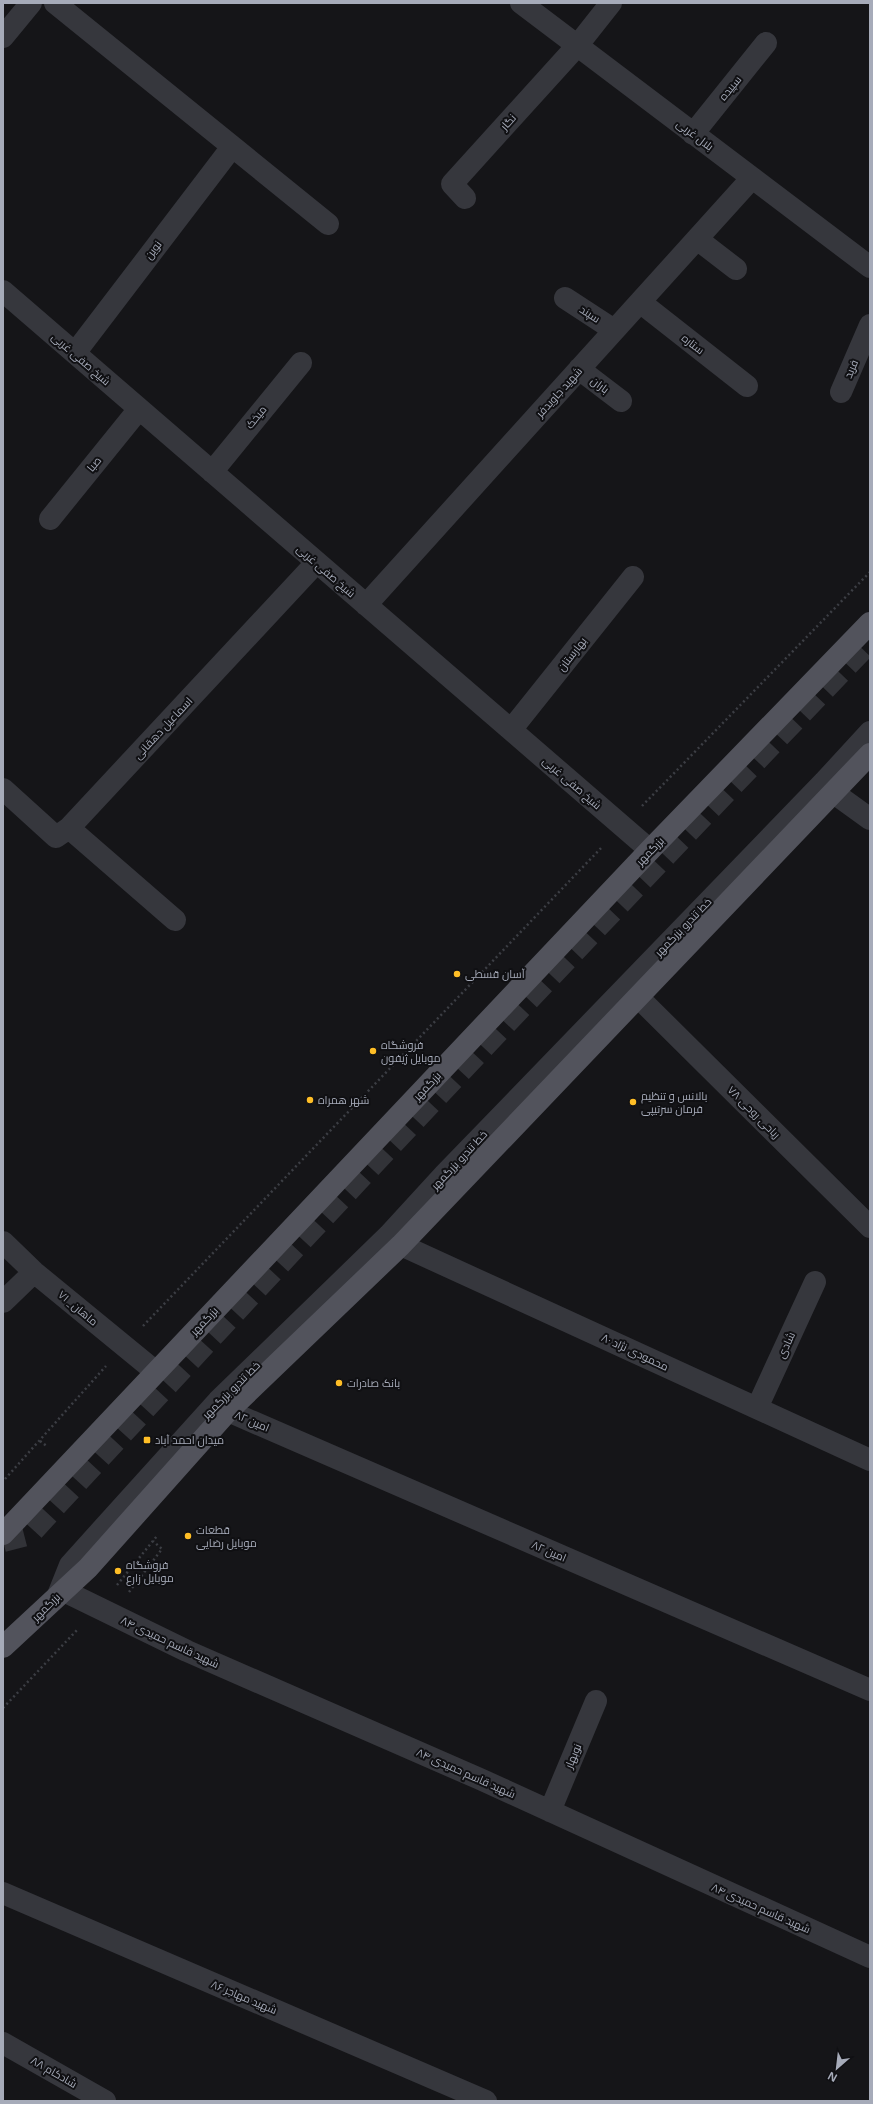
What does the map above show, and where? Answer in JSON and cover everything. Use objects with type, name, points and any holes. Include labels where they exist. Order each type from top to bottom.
[{"type":"main road","name":"بزرگمهر","points":[[3,1534],[650,850],[870,623]]},
{"type":"main road","name":"بزرگمهر","points":[[6,1648],[60,1592],[88,1568],[228,1411],[400,1245],[870,754]]},
{"type":"street","points":[[3,37],[30,3]]},
{"type":"street","points":[[56,3],[328,224]]},
{"type":"street","name":"بلال غربی","points":[[521,3],[870,267]]},
{"type":"street","points":[[577,46],[611,3]]},
{"type":"street","name":"سپیده","points":[[693,134],[766,43]]},
{"type":"street","name":"نگار","points":[[465,198],[452,184],[577,46]]},
{"type":"street","name":"نوین","points":[[75,353],[232,147]]},
{"type":"street","name":"شهید جاویدفر","points":[[366,605],[752,178]]},
{"type":"street","points":[[697,238],[736,269]]},
{"type":"street","name":"شیخ صفی غربی","points":[[3,291],[650,850]]},
{"type":"street","name":"سپند","points":[[566,298],[614,330]]},
{"type":"street","name":"ستاره","points":[[640,302],[747,386]]},
{"type":"street","name":"فرید","points":[[841,392],[870,325]]},
{"type":"street","name":"میخک","points":[[212,472],[301,363]]},
{"type":"street","name":"باران","points":[[579,369],[621,401]]},
{"type":"street","name":"صبا","points":[[50,519],[139,409]]},
{"type":"street","name":"اسماعیل دهقانی","points":[[3,789],[56,837],[69,828],[316,563]]},
{"type":"street","name":"بهارستان","points":[[511,730],[633,577]]},
{"type":"street","name":"خط تندرو بزرگمهر","points":[[60,1592],[70,1565],[218,1401],[389,1235],[444,1175],[824,782],[870,732]]},
{"type":"street","points":[[834,793],[870,819]]},
{"type":"street","points":[[69,828],[175,920]]},
{"type":"street","name":"ریاحی روحی ۷۸","points":[[637,996],[870,1227]]},
{"type":"street","name":"۷۱ _ماهان","points":[[3,1242],[34,1272],[156,1372]]},
{"type":"street","name":"محمودی نژاد ۸۰","points":[[400,1245],[870,1460]]},
{"type":"street","points":[[3,1302],[34,1272]]},
{"type":"street","name":"شادی","points":[[757,1408],[815,1282]]},
{"type":"street","name":"امین ۸۲","points":[[228,1411],[870,1690]]},
{"type":"street","name":"شهید قاسم حمیدی ۸۴","points":[[60,1592],[187,1651],[550,1811],[870,1957]]},
{"type":"street","name":"نوبهار","points":[[550,1811],[596,1701]]},
{"type":"street","name":"شهید مهاجر ۸۶","points":[[3,1893],[486,2101]]},
{"type":"street","name":"شادکام ۸۸","points":[[3,2043],[105,2101]]},
{"type":"path","points":[[4,1479],[40,1441],[124,1346],[622,826],[870,572]]},
{"type":"path","points":[[126,1596],[162,1549]]},
{"type":"tunnel","points":[[3,1541],[30,1534],[447,1086],[870,642]]},
{"type":"place","name":"آسان قسطی","points":[[457,974]]},
{"type":"place","name":"فروشگاه موبایل ژیفون","points":[[373,1051]]},
{"type":"place","name":"شهر همراه","points":[[310,1100]]},
{"type":"place","name":"بالانس و تنظیم فرمان سرتیپی","points":[[633,1102]]},
{"type":"place","name":"بانک صادرات","points":[[339,1383]]},
{"type":"place","name":"میدان احمد آباد","points":[[147,1440]]},
{"type":"place","name":"قطعات موبایل رضایی","points":[[188,1536]]},
{"type":"place","name":"فروشگاه موبایل زارع","points":[[118,1571]]}]
